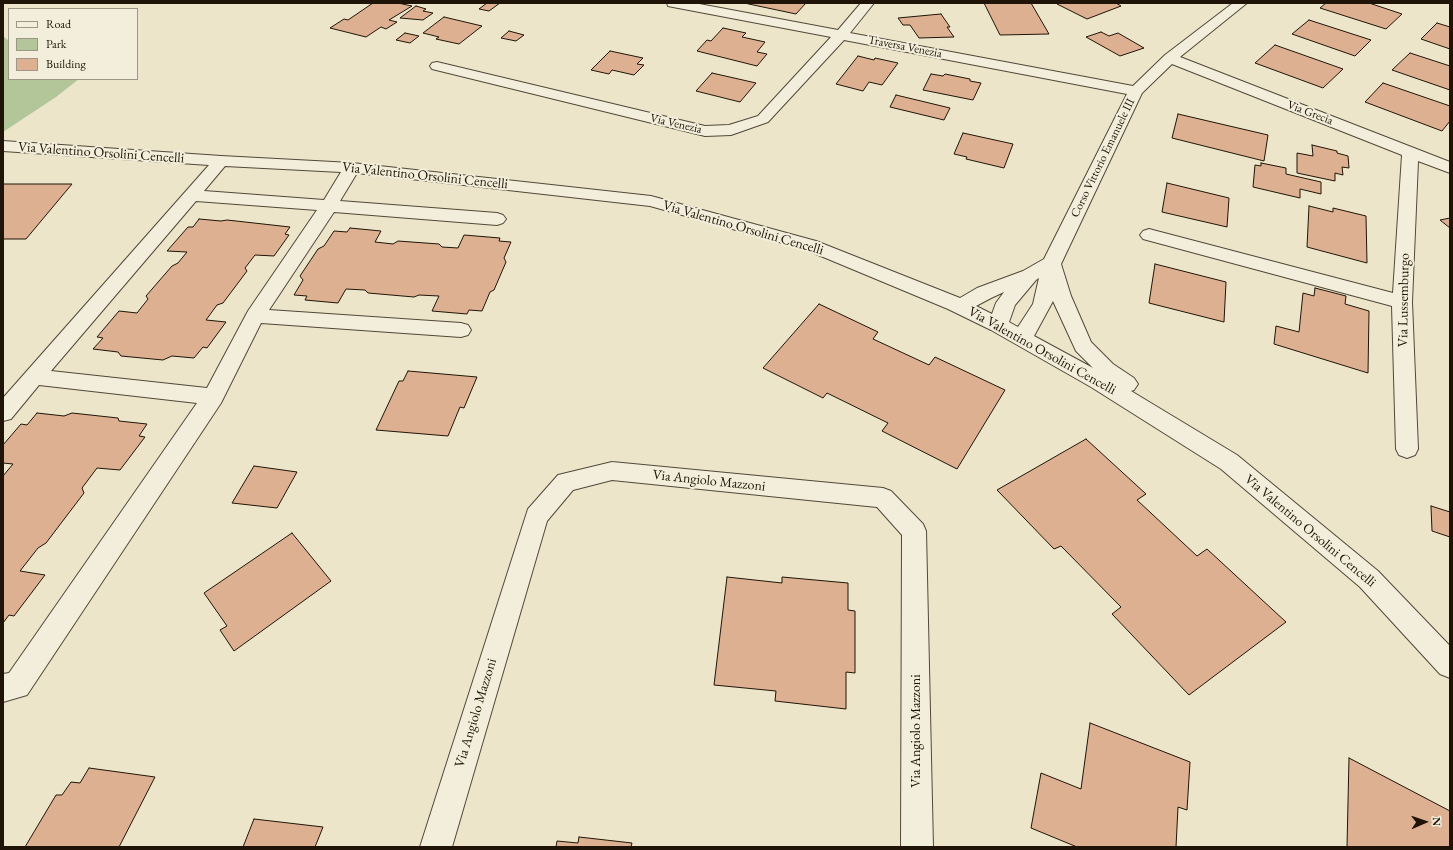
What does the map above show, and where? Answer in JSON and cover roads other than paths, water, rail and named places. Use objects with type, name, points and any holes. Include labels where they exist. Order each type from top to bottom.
[{"type":"street","name":"Traversa Venezia","points":[[673,3],[1136,91]]},
{"type":"street","name":"Via Venezia","points":[[437,66],[705,131],[731,130],[763,118],[841,35],[868,3]]},
{"type":"street","name":"Corso Vittorio Emanuele III","points":[[1022,338],[1043,304],[1052,263],[1136,91],[1170,58],[1241,3]]},
{"type":"street","name":"Via Grecia","points":[[1170,58],[1450,168]]},
{"type":"street","name":"Via Valentino Orsolini Cencelli","points":[[3,146],[221,161],[352,168],[651,201],[810,245],[960,307],[998,325],[1098,381],[1229,462],[1369,579],[1450,665]]},
{"type":"street","name":"Via Lussemburgo","points":[[1407,449],[1402,302],[1410,151]]},
{"type":"street","points":[[3,413],[221,161]]},
{"type":"street","points":[[3,688],[17,685],[212,397],[255,316],[352,168]]},
{"type":"street","points":[[192,195],[497,219]]},
{"type":"street","points":[[1149,235],[1402,302]]},
{"type":"street","points":[[960,307],[984,293],[1030,275],[1052,263],[1061,296],[1083,346],[1106,370],[1130,386],[1158,418]]},
{"type":"street","points":[[998,325],[1006,303],[1030,275]]},
{"type":"street","points":[[255,316],[461,330]]},
{"type":"street","points":[[34,377],[212,397]]},
{"type":"street","name":"Via Angiolo Mazzoni","points":[[436,847],[536,516],[566,482],[612,471],[883,498],[914,531],[917,847]]}]
